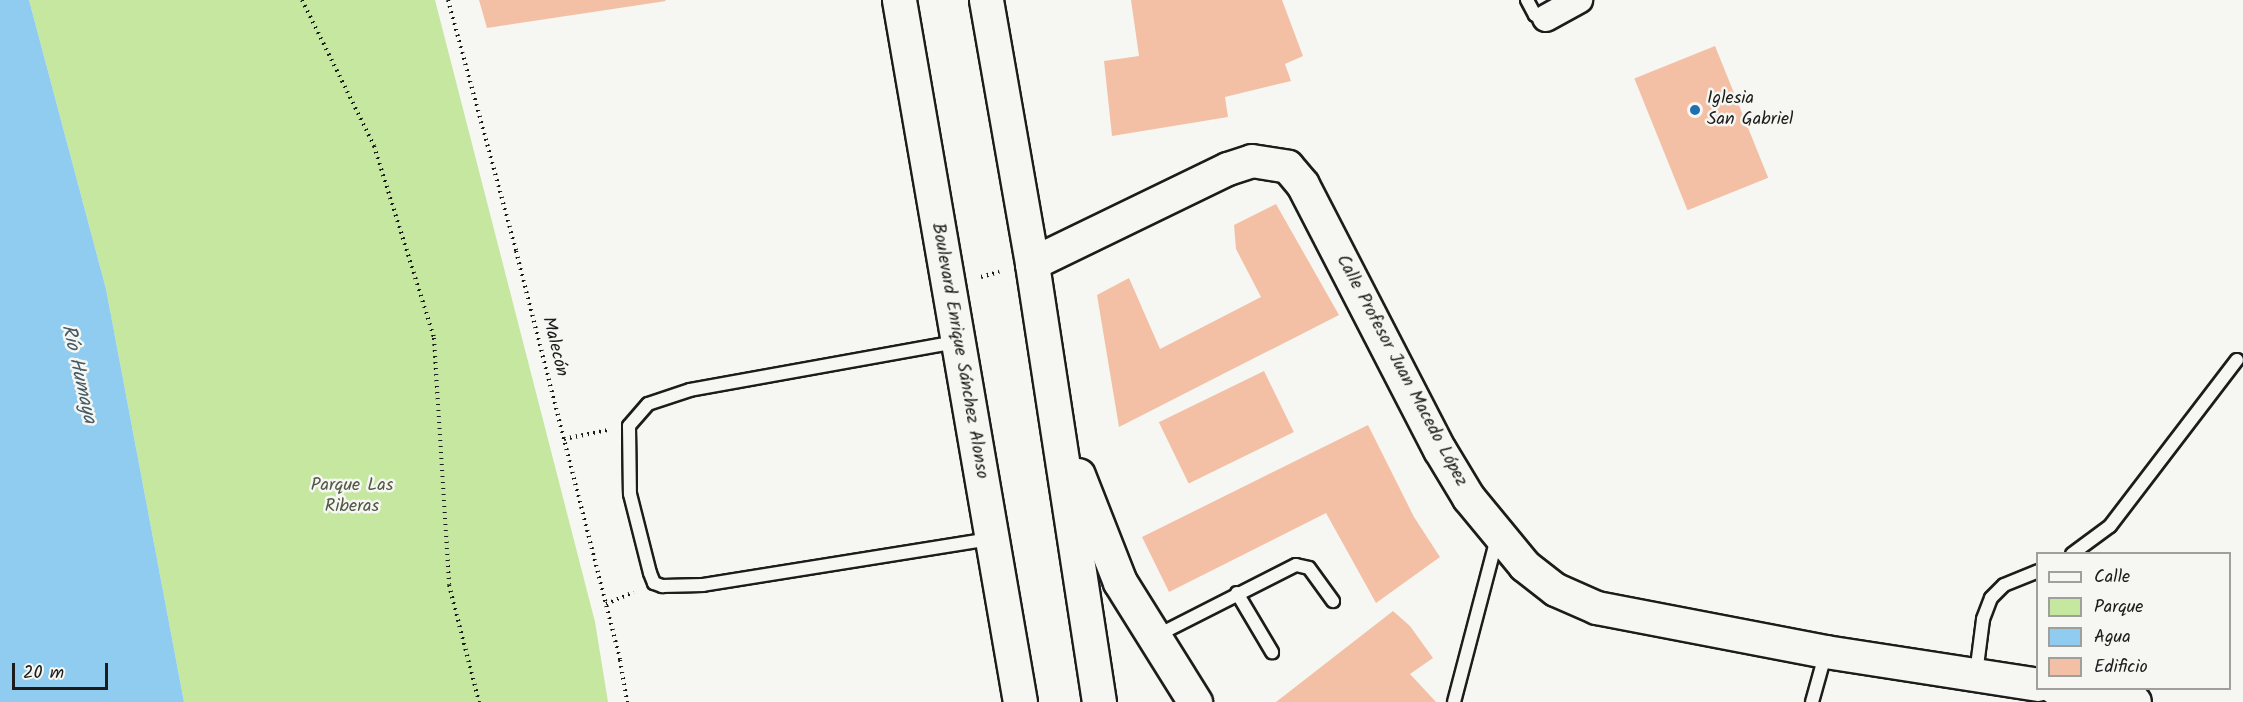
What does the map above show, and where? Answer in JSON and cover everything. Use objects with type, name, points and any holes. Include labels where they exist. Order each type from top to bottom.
[{"type":"main road","name":"Boulevard Enrique Sánchez Alonso","points":[[898,0],[1020,702]]},
{"type":"main road","points":[[986,0],[1057,416],[1099,702]]},
{"type":"main road","points":[[1057,416],[1116,571],[1152,638],[1195,702]]},
{"type":"street","points":[[1546,18],[1579,0]]},
{"type":"street","name":"Calle Profesor Juan Macedo López","points":[[1032,264],[1228,169],[1252,161],[1288,167],[1303,185],[1440,450],[1498,535],[1526,566],[1556,590],[1597,608],[1826,652],[1976,674],[2036,686]]},
{"type":"street","points":[[2066,690],[2135,702]]},
{"type":"lane","points":[[1527,0],[1535,15],[1546,18]]},
{"type":"lane","points":[[956,342],[690,390],[648,404],[629,426],[630,494],[654,583],[703,585],[991,539]]},
{"type":"lane","points":[[2075,552],[2110,526],[2237,360]]},
{"type":"lane","points":[[1454,702],[1498,535]]},
{"type":"lane","points":[[1152,638],[1278,571],[1303,565],[1316,576],[1333,601]]},
{"type":"lane","points":[[1976,674],[1983,619],[1991,598],[2004,585],[2036,571]]},
{"type":"lane","points":[[1237,593],[1272,652]]},
{"type":"lane","points":[[1812,702],[1826,652]]},
{"type":"path","points":[[302,0],[374,146],[434,338],[449,585],[479,702]]},
{"type":"path","name":"Malecón","points":[[448,0],[564,439],[606,604],[627,702]]},
{"type":"path","points":[[947,285],[1032,264]]},
{"type":"path","points":[[564,439],[629,426]]},
{"type":"path","points":[[606,604],[654,583]]},
{"type":"green space","name":"Parque Las Riberas","points":[[29,0],[435,0],[595,622],[608,702],[184,702],[106,289]]},
{"type":"water","name":"Río Humaya","points":[[0,0],[29,0],[106,289],[184,702],[0,702]]},
{"type":"building","points":[[479,0],[665,0],[666,1],[487,28]]},
{"type":"building","points":[[1131,0],[1282,0],[1303,56],[1285,64],[1291,81],[1225,97],[1228,117],[1112,136],[1104,61],[1139,56]]},
{"type":"building","points":[[1715,46],[1768,178],[1688,210],[1634,79]]},
{"type":"building","points":[[1276,204],[1339,315],[1119,427],[1097,295],[1129,278],[1160,349],[1261,297],[1236,249],[1234,225]]},
{"type":"building","points":[[1264,371],[1294,432],[1189,483],[1159,422]]},
{"type":"building","points":[[1368,425],[1414,517],[1440,557],[1376,603],[1326,513],[1169,592],[1142,537]]},
{"type":"building","points":[[1393,611],[1410,626],[1433,658],[1410,674],[1436,702],[1276,702]]},
{"type":"place","name":"Iglesia San Gabriel","points":[[1695,110]]}]
